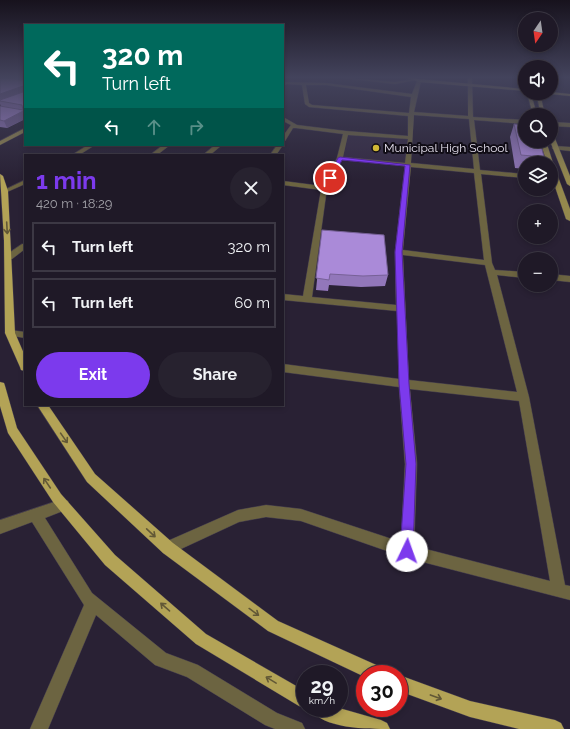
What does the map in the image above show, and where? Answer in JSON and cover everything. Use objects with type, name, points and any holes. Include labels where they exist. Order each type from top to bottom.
[{"type":"main road","points":[[0,137],[24,125]]},
{"type":"main road","points":[[0,143],[24,131]]},
{"type":"main road","points":[[556,148],[570,184]]},
{"type":"main road","points":[[0,176],[5,191],[10,334],[24,365]]},
{"type":"main road","points":[[558,190],[570,219]]},
{"type":"main road","points":[[0,386],[12,430],[63,505],[110,560],[201,639],[296,695]]},
{"type":"main road","points":[[43,406],[91,478],[168,548],[273,626],[358,665]]},
{"type":"main road","points":[[408,686],[470,709],[555,729]]},
{"type":"main road","points":[[340,717],[381,729]]},
{"type":"street","points":[[387,112],[518,121]]},
{"type":"street","points":[[168,548],[238,516],[266,511],[301,514],[407,551],[564,592],[524,397],[490,267],[477,171],[472,112]]},
{"type":"street","points":[[407,551],[411,464],[404,384],[399,252],[412,138],[412,114]]},
{"type":"street","points":[[284,120],[296,126],[346,133],[412,138]]},
{"type":"street","points":[[558,124],[570,125]]},
{"type":"street","points":[[284,139],[292,128],[296,126]]},
{"type":"street","points":[[307,300],[324,188],[340,158],[346,133]]},
{"type":"street","points":[[77,154],[90,146]]},
{"type":"street","points":[[154,154],[165,146]]},
{"type":"street","points":[[207,154],[218,146]]},
{"type":"street","points":[[556,148],[570,149]]},
{"type":"street","points":[[340,158],[518,175]]},
{"type":"street","points":[[5,191],[24,182]]},
{"type":"street","points":[[284,183],[324,188]]},
{"type":"street","points":[[8,257],[24,247]]},
{"type":"street","points":[[399,252],[490,267],[518,273]]},
{"type":"street","points":[[558,278],[570,279]]},
{"type":"street","points":[[284,297],[401,308]]},
{"type":"street","points":[[10,334],[24,335]]},
{"type":"street","points":[[284,368],[404,384],[524,397]]},
{"type":"street","points":[[0,527],[36,516],[63,505]]},
{"type":"street","points":[[36,516],[87,598],[161,659],[192,671],[271,719],[296,729]]},
{"type":"street","points":[[39,729],[94,603]]},
{"type":"shaded area","name":"Municipal High School","points":[[348,135],[408,139],[405,163],[342,158]]},
{"type":"building","points":[[0,112],[21,112],[4,121],[0,120]]},
{"type":"building","points":[[514,124],[518,124],[518,142]]},
{"type":"building","points":[[519,148],[542,148],[544,156],[532,156],[521,155]]},
{"type":"building","points":[[322,230],[384,235],[388,275],[363,276],[330,274],[329,280],[316,278]]},
{"type":"place","name":"Municipal High School","points":[[376,148]]},
{"type":"route","points":[[330,178],[340,158],[408,165],[399,252],[404,384],[411,464],[407,551]]}]
